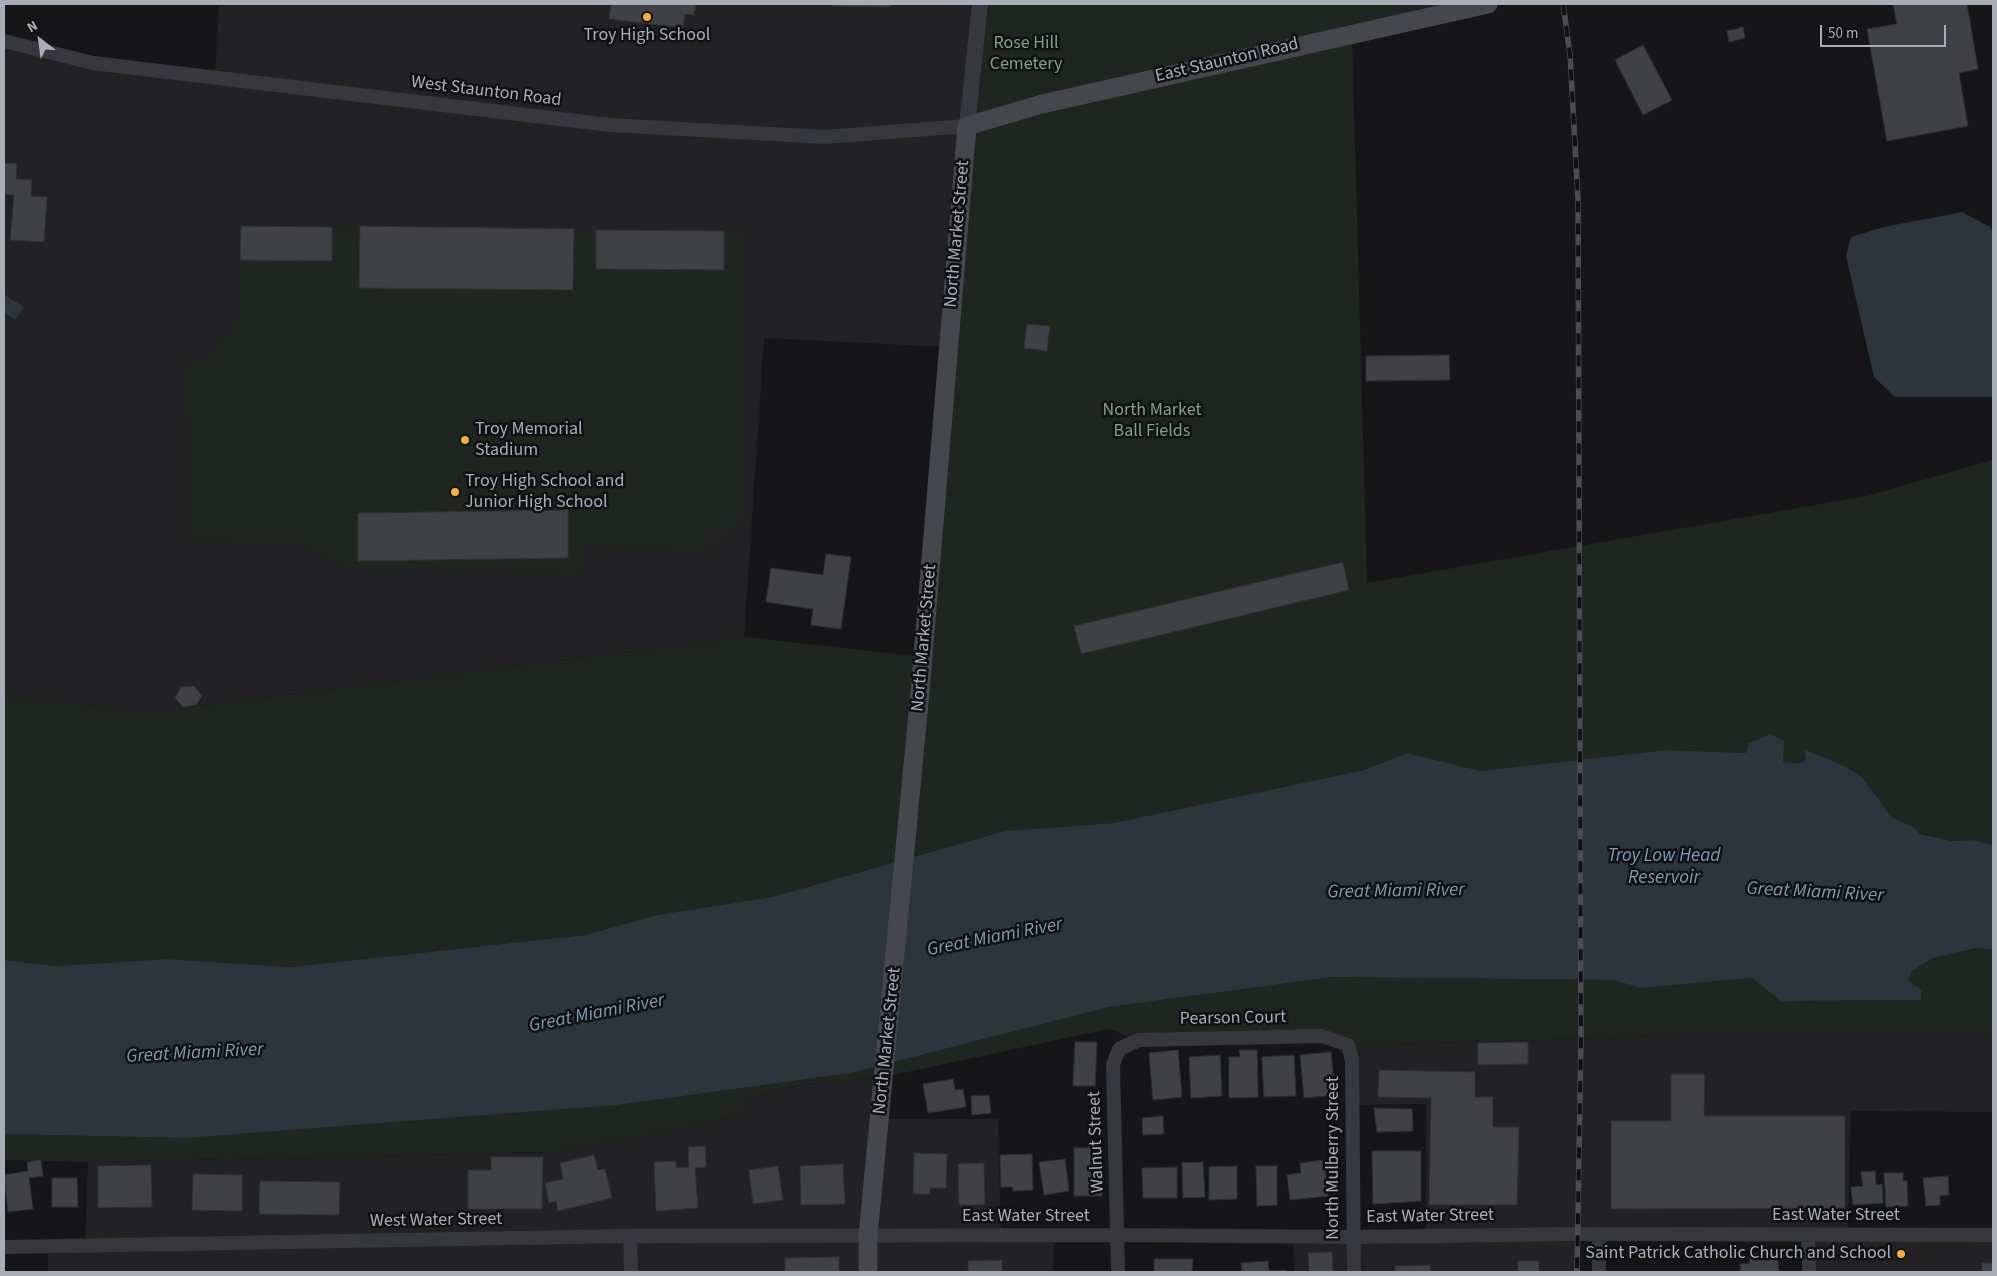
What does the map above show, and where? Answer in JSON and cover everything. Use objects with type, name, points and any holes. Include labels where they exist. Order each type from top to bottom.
[{"type":"main road","name":"East Staunton Road","points":[[967,126],[1042,104],[1488,4]]},
{"type":"main road","name":"North Market Street","points":[[868,1272],[868,1236],[920,692],[967,126]]},
{"type":"street","name":"North Market Street","points":[[967,126],[980,4]]},
{"type":"street","name":"West Staunton Road","points":[[4,41],[93,63],[610,125],[825,137],[967,126]]},
{"type":"street","name":"Pearson Court","points":[[1120,1048],[1138,1040],[1322,1036],[1348,1045]]},
{"type":"street","name":"North Mulberry Street","points":[[1348,1045],[1352,1060],[1354,1272]]},
{"type":"street","name":"Walnut Street","points":[[1118,1272],[1113,1064],[1120,1048]]},
{"type":"street","points":[[1599,1234],[1599,1272]]},
{"type":"street","points":[[1808,1235],[1808,1272]]},
{"type":"street","name":"East Water Street","points":[[868,1236],[1993,1235]]},
{"type":"street","name":"West Water Street","points":[[4,1247],[630,1236],[868,1236]]},
{"type":"street","points":[[630,1236],[631,1272]]},
{"type":"shaded area","name":"Troy High School and Junior High School","points":[[219,4],[980,4],[949,347],[764,338],[744,637],[153,712],[4,697],[4,41],[215,78]]},
{"type":"shaded area","points":[[1689,1033],[1993,1033],[1993,1112],[1851,1111],[1848,1235],[1993,1235],[1993,1272],[1809,1272],[1808,1235],[1577,1234],[1577,1272],[1294,1272],[1293,1237],[1426,1236],[1426,1104],[1353,1105],[1348,1045],[1581,1039]]},
{"type":"shaded area","points":[[884,1077],[880,1119],[998,1119],[1001,1235],[1054,1235],[1053,1272],[48,1272],[48,1246],[85,1244],[88,1162],[554,1152],[698,1126],[742,1113],[742,1101],[795,1086]]},
{"type":"green space","points":[[980,4],[1488,4],[1352,33],[1367,583],[1867,496],[1993,460],[1993,845],[1973,840],[1951,841],[1920,834],[1912,826],[1891,817],[1863,778],[1805,750],[1806,759],[1802,763],[1783,762],[1746,753],[1666,750],[1481,771],[1407,753],[1364,770],[1114,823],[1005,831],[772,897],[657,915],[585,935],[291,967],[166,959],[57,966],[4,960],[4,697],[153,712],[744,637],[923,657]]},
{"type":"green space","name":"Troy Memorial Stadium","points":[[241,226],[746,232],[743,518],[708,550],[584,547],[580,574],[343,567],[299,543],[189,540],[186,362],[205,362],[241,315]]},
{"type":"green space","points":[[1977,948],[1993,950],[1993,1033],[1689,1033],[1581,1039],[1348,1045],[1322,1036],[1139,1040],[1108,1029],[884,1077],[795,1086],[742,1101],[742,1113],[698,1126],[554,1152],[88,1162],[4,1160],[4,1134],[187,1138],[618,1105],[851,1073],[1109,1007],[1333,977],[1613,980],[1641,988],[1752,978],[1782,1001],[1921,1000],[1922,990],[1908,980],[1911,971],[1933,958]]},
{"type":"water","points":[[1962,212],[1990,227],[1993,231],[1993,397],[1895,397],[1874,377],[1846,256],[1851,237],[1884,227]]},
{"type":"water","points":[[5,295],[24,307],[15,320],[4,312]]},
{"type":"water","name":"Troy Low Head Reservoir","points":[[1770,734],[1784,741],[1783,762],[1802,763],[1806,759],[1804,749],[1846,767],[1863,778],[1891,817],[1912,826],[1920,834],[1951,841],[1973,840],[1993,845],[1993,950],[1977,948],[1933,958],[1912,971],[1908,980],[1922,990],[1921,1000],[1781,1001],[1752,978],[1641,988],[1613,980],[1333,977],[1109,1007],[851,1073],[618,1105],[187,1138],[4,1134],[4,960],[57,966],[166,959],[291,967],[585,935],[657,915],[772,897],[1005,831],[1114,823],[1364,770],[1407,753],[1481,771],[1666,750],[1746,753],[1748,744]]},
{"type":"building","name":"Troy High School","points":[[611,4],[696,4],[694,15],[685,14],[683,28],[609,19]]},
{"type":"building","points":[[833,4],[890,4],[890,7],[833,6]]},
{"type":"building","points":[[1893,4],[1967,4],[1978,69],[1959,73],[1968,126],[1887,141],[1867,29],[1897,24]]},
{"type":"building","points":[[1743,27],[1745,38],[1729,42],[1727,31]]},
{"type":"building","points":[[1643,45],[1672,100],[1643,115],[1615,60]]},
{"type":"building","points":[[4,163],[17,164],[16,179],[32,180],[31,196],[47,197],[44,242],[10,240],[14,195],[4,194]]},
{"type":"building","points":[[241,226],[332,227],[332,261],[240,260]]},
{"type":"building","points":[[360,226],[574,229],[573,290],[359,288]]},
{"type":"building","points":[[596,230],[724,231],[724,270],[596,269]]},
{"type":"building","points":[[1027,324],[1050,326],[1047,351],[1024,348]]},
{"type":"building","points":[[1449,355],[1450,380],[1366,381],[1366,356]]},
{"type":"building","points":[[568,510],[568,558],[358,561],[358,513]]},
{"type":"building","points":[[826,554],[851,557],[841,629],[811,625],[813,609],[766,602],[771,568],[823,575]]},
{"type":"building","points":[[1343,562],[1349,590],[1081,654],[1074,626]]},
{"type":"building","points":[[194,686],[202,696],[196,705],[183,707],[175,698],[181,687]]},
{"type":"building","points":[[1075,1042],[1097,1042],[1095,1086],[1073,1086]]},
{"type":"building","points":[[1528,1042],[1528,1064],[1478,1065],[1478,1043]]},
{"type":"building","points":[[1178,1050],[1182,1097],[1153,1100],[1149,1053]]},
{"type":"building","points":[[1239,1050],[1257,1050],[1258,1097],[1229,1098],[1229,1057],[1240,1057]]},
{"type":"building","points":[[1331,1052],[1335,1095],[1304,1098],[1300,1055]]},
{"type":"building","points":[[1220,1055],[1222,1096],[1191,1098],[1189,1057]]},
{"type":"building","points":[[1294,1055],[1296,1096],[1264,1097],[1262,1057]]},
{"type":"building","points":[[1379,1070],[1475,1072],[1475,1097],[1493,1097],[1493,1127],[1519,1127],[1517,1205],[1429,1205],[1431,1098],[1378,1097]]},
{"type":"building","points":[[1671,1074],[1705,1074],[1704,1116],[1845,1116],[1845,1208],[1611,1209],[1611,1121],[1671,1121]]},
{"type":"building","points":[[953,1079],[955,1090],[963,1089],[966,1107],[928,1113],[923,1084]]},
{"type":"building","points":[[989,1095],[991,1113],[972,1115],[971,1096]]},
{"type":"building","points":[[1374,1108],[1412,1109],[1413,1131],[1377,1132]]},
{"type":"building","points":[[1163,1116],[1164,1134],[1143,1135],[1142,1118]]},
{"type":"building","points":[[705,1146],[706,1167],[695,1168],[698,1208],[656,1211],[654,1162],[676,1161],[676,1168],[689,1167],[688,1147]]},
{"type":"building","points":[[1074,1148],[1102,1148],[1102,1196],[1074,1196]]},
{"type":"building","points":[[1372,1151],[1421,1151],[1421,1201],[1373,1204]]},
{"type":"building","points":[[914,1153],[947,1154],[946,1188],[930,1188],[930,1194],[913,1194]]},
{"type":"building","points":[[1032,1154],[1033,1190],[1013,1191],[1013,1187],[1001,1187],[1000,1155]]},
{"type":"building","points":[[594,1155],[598,1170],[605,1169],[612,1198],[558,1211],[556,1201],[549,1203],[545,1183],[563,1179],[560,1163]]},
{"type":"building","points":[[491,1157],[543,1157],[542,1209],[468,1209],[468,1170],[491,1170]]},
{"type":"building","points":[[1065,1159],[1069,1191],[1044,1195],[1039,1162]]},
{"type":"building","points":[[41,1160],[43,1176],[29,1178],[33,1209],[8,1212],[4,1175],[28,1171],[27,1162]]},
{"type":"building","points":[[1324,1160],[1328,1196],[1290,1200],[1287,1175],[1301,1173],[1300,1163]]},
{"type":"building","points":[[1203,1162],[1205,1197],[1183,1198],[1182,1163]]},
{"type":"building","points":[[984,1163],[985,1205],[959,1205],[958,1164]]},
{"type":"building","points":[[843,1164],[845,1204],[801,1205],[800,1166]]},
{"type":"building","points":[[151,1165],[152,1207],[98,1208],[98,1166]]},
{"type":"building","points":[[778,1166],[783,1200],[753,1204],[749,1170]]},
{"type":"building","points":[[1237,1166],[1237,1199],[1209,1200],[1209,1167]]},
{"type":"building","points":[[1256,1166],[1277,1166],[1277,1205],[1257,1206]]},
{"type":"building","points":[[1177,1167],[1177,1198],[1143,1198],[1142,1168]]},
{"type":"building","points":[[1875,1171],[1876,1185],[1882,1184],[1883,1203],[1853,1205],[1851,1187],[1863,1186],[1861,1172]]},
{"type":"building","points":[[1884,1173],[1903,1173],[1903,1181],[1907,1181],[1908,1206],[1886,1207]]},
{"type":"building","points":[[193,1174],[242,1175],[242,1211],[192,1210]]},
{"type":"building","points":[[1948,1176],[1949,1195],[1940,1196],[1940,1205],[1926,1206],[1923,1178]]},
{"type":"building","points":[[52,1178],[77,1178],[78,1207],[52,1207]]},
{"type":"building","points":[[260,1181],[340,1182],[339,1215],[259,1214]]},
{"type":"building","points":[[1777,1251],[1779,1272],[1741,1272],[1740,1264],[1750,1263],[1749,1254]]},
{"type":"building","points":[[1332,1252],[1333,1272],[1309,1272],[1308,1253]]},
{"type":"building","points":[[839,1257],[839,1272],[785,1272],[785,1258]]},
{"type":"building","points":[[1154,1259],[1193,1259],[1192,1271],[1204,1272],[1154,1272]]},
{"type":"building","points":[[1002,1260],[1002,1272],[968,1272],[968,1261]]},
{"type":"building","points":[[1268,1261],[1269,1271],[1286,1270],[1286,1272],[1242,1272],[1241,1263]]},
{"type":"building","points":[[1518,1261],[1539,1261],[1539,1272],[1518,1272]]},
{"type":"building","points":[[1982,1263],[1993,1263],[1993,1272],[1982,1272]]},
{"type":"building","points":[[1430,1265],[1431,1272],[1395,1272],[1395,1266]]},
{"type":"railway","points":[[1563,4],[1570,54],[1578,199],[1581,1039],[1577,1272]]},
{"type":"place","name":"Troy High School","points":[[647,17]]},
{"type":"place","name":"Troy Memorial Stadium","points":[[465,440]]},
{"type":"place","name":"Troy High School and Junior High School","points":[[455,492]]},
{"type":"place","name":"Saint Patrick Catholic Church and School","points":[[1901,1254]]},
{"type":"park label","name":"Rose Hill Cemetery","points":[[1026,54]]},
{"type":"park label","name":"North Market Ball Fields","points":[[1152,421]]},
{"type":"water label","name":"Great Miami River","points":[[1396,892]]},
{"type":"water label","name":"Great Miami River","points":[[1815,893]]},
{"type":"water label","name":"Great Miami River","points":[[995,938]]},
{"type":"water label","name":"Great Miami River","points":[[597,1014]]},
{"type":"water label","name":"Great Miami River","points":[[195,1054]]}]
